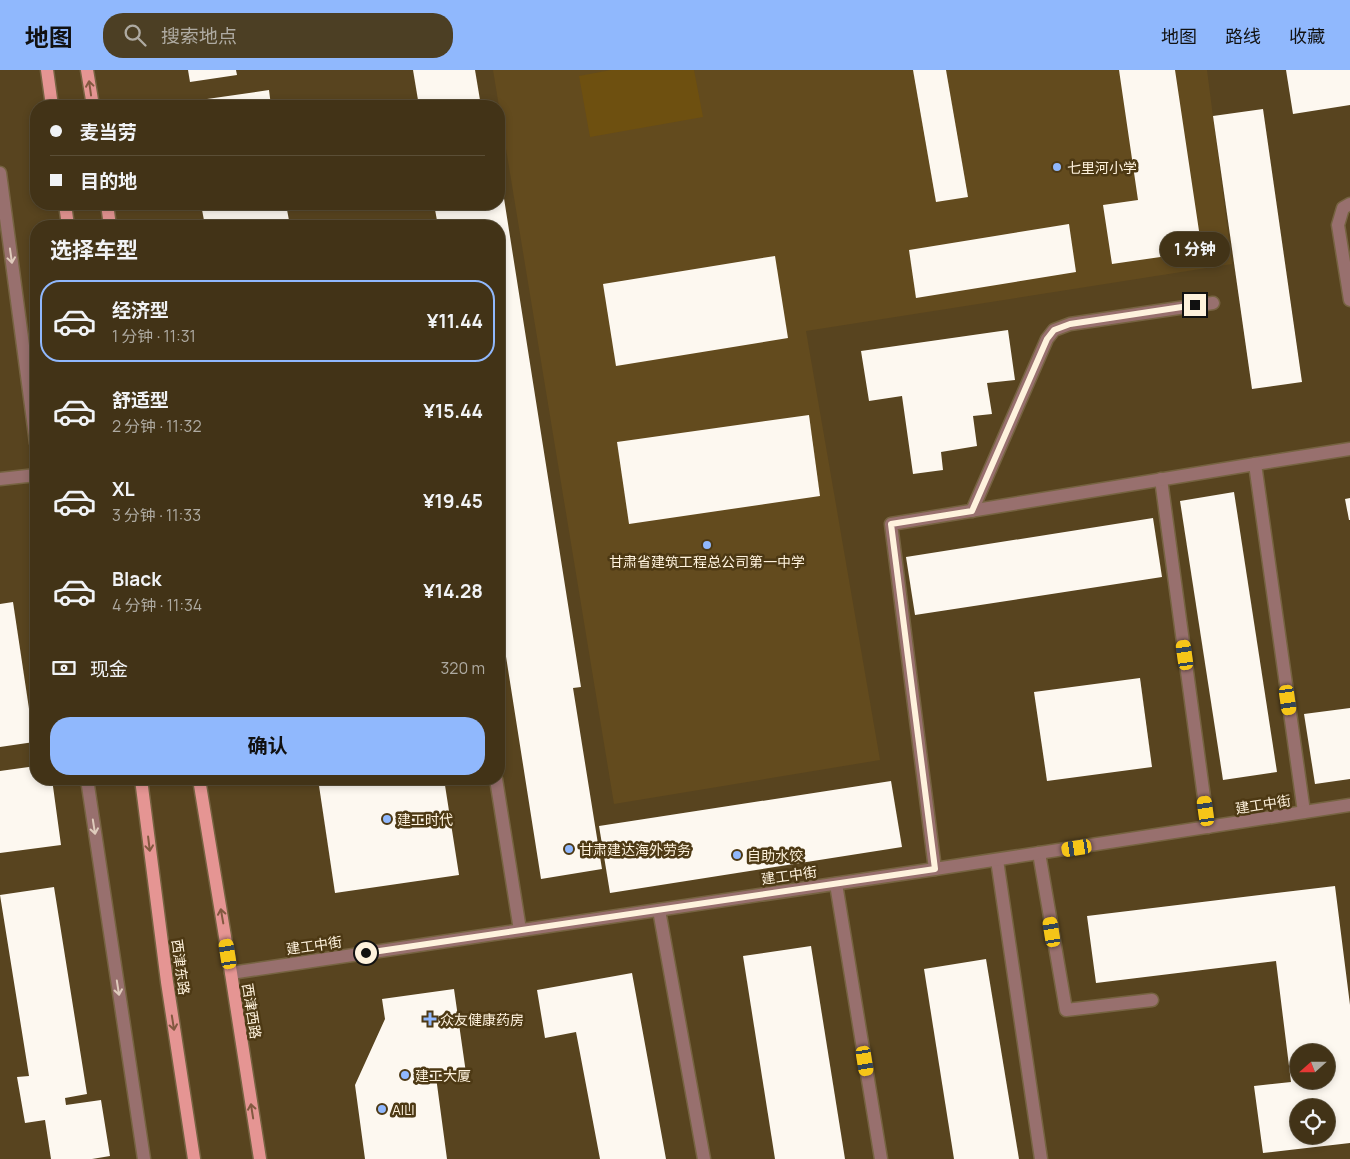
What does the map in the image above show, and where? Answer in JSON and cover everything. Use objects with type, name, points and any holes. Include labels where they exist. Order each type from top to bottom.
[{"type":"main road","points":[[47,70],[51,100]]},
{"type":"main road","points":[[87,70],[92,100]]},
{"type":"main road","name":"西津东路","points":[[142,785],[167,982],[194,1159]]},
{"type":"main road","name":"西津西路","points":[[200,785],[260,1159]]},
{"type":"street","points":[[0,174],[30,398]]},
{"type":"street","points":[[1350,204],[1343,208],[1338,225],[1350,300]]},
{"type":"street","points":[[972,511],[1047,339],[1054,330],[1070,324],[1212,303]]},
{"type":"street","points":[[935,869],[891,524],[1350,449]]},
{"type":"street","points":[[1255,464],[1304,812]]},
{"type":"street","points":[[0,479],[30,476]]},
{"type":"street","points":[[1161,479],[1208,827]]},
{"type":"street","points":[[87,785],[144,1159]]},
{"type":"street","points":[[497,785],[520,930]]},
{"type":"street","name":"建工中街","points":[[231,973],[1350,806]]},
{"type":"street","points":[[1039,853],[1066,1010],[1152,1000]]},
{"type":"street","points":[[997,860],[1041,1159]]},
{"type":"street","points":[[836,884],[880,1159]]},
{"type":"street","points":[[658,910],[704,1159]]},
{"type":"shaded area","name":"甘肃省建筑工程总公司第一中学","points":[[493,70],[1207,70],[1232,264],[806,331],[880,760],[614,804],[505,143],[505,100],[498,100]]},
{"type":"shaded area","points":[[611,70],[694,70],[703,117],[590,137],[579,76]]},
{"type":"building","points":[[188,70],[236,70],[237,75],[190,82]]},
{"type":"building","points":[[413,70],[475,70],[480,100],[418,100]]},
{"type":"building","points":[[913,70],[946,70],[968,197],[936,202]]},
{"type":"building","points":[[1119,70],[1175,70],[1202,251],[1112,264],[1103,205],[1138,200]]},
{"type":"building","points":[[1286,70],[1350,70],[1350,105],[1293,114]]},
{"type":"building","points":[[269,90],[270,100],[200,100]]},
{"type":"building","points":[[1263,109],[1302,382],[1252,389],[1213,116]]},
{"type":"building","points":[[505,205],[581,687],[573,688],[602,869],[541,879],[505,650],[505,220],[437,220],[435,210],[505,210]]},
{"type":"building","points":[[202,210],[287,210],[289,220],[204,220]]},
{"type":"building","points":[[1069,224],[1076,272],[916,298],[909,250]]},
{"type":"building","points":[[775,256],[788,338],[616,366],[603,284]]},
{"type":"building","points":[[1008,330],[1015,380],[987,383],[992,414],[973,416],[977,446],[941,452],[943,470],[913,474],[902,396],[869,401],[861,351]]},
{"type":"building","points":[[809,415],[820,496],[629,524],[617,442]]},
{"type":"building","points":[[1234,492],[1277,772],[1223,780],[1180,501]]},
{"type":"building","points":[[1350,498],[1350,520],[1349,520],[1345,499]]},
{"type":"building","points":[[1153,518],[1162,577],[915,615],[906,557]]},
{"type":"building","points":[[13,602],[30,715],[30,743],[0,747],[0,604]]},
{"type":"building","points":[[1140,678],[1152,767],[1047,781],[1034,692]]},
{"type":"building","points":[[1350,708],[1350,779],[1315,784],[1304,714]]},
{"type":"building","points":[[30,767],[30,785],[53,785],[61,845],[0,853],[0,771]]},
{"type":"building","points":[[891,781],[902,847],[610,893],[599,826]]},
{"type":"building","name":"建工时代","points":[[319,785],[445,785],[459,875],[335,893]]},
{"type":"building","points":[[1335,886],[1350,1005],[1350,1143],[1263,1153],[1254,1086],[1290,1082],[1290,1089],[1335,1089],[1335,1044],[1290,1044],[1290,1074],[1276,961],[1096,983],[1087,916]]},
{"type":"building","points":[[54,887],[87,1094],[65,1098],[66,1105],[101,1100],[110,1156],[92,1159],[51,1159],[45,1120],[25,1123],[17,1077],[29,1076],[0,895]]},
{"type":"building","points":[[811,946],[845,1159],[775,1159],[743,956]]},
{"type":"building","points":[[986,959],[1019,1159],[954,1159],[924,969]]},
{"type":"building","points":[[632,973],[666,1159],[600,1159],[576,1032],[545,1038],[537,990]]},
{"type":"building","name":"建工大厦","points":[[454,989],[466,1073],[436,1077],[447,1159],[365,1159],[355,1085],[385,1019],[382,999]]},
{"type":"place","name":"七里河小学","points":[[1057,167]]},
{"type":"place","name":"甘肃省建筑工程总公司第一中学","points":[[707,545]]},
{"type":"place","name":"建工时代","points":[[387,819]]},
{"type":"place","name":"甘肃建达海外劳务","points":[[569,849]]},
{"type":"place","name":"自助水饺","points":[[737,855]]},
{"type":"place","name":"众友健康药房","points":[[430,1019]]},
{"type":"place","name":"建工大厦","points":[[405,1075]]},
{"type":"place","name":"AILI","points":[[382,1109]]},
{"type":"route","points":[[366,953],[935,869],[891,524],[972,511],[1047,339],[1054,330],[1070,324],[1195,305]]}]
